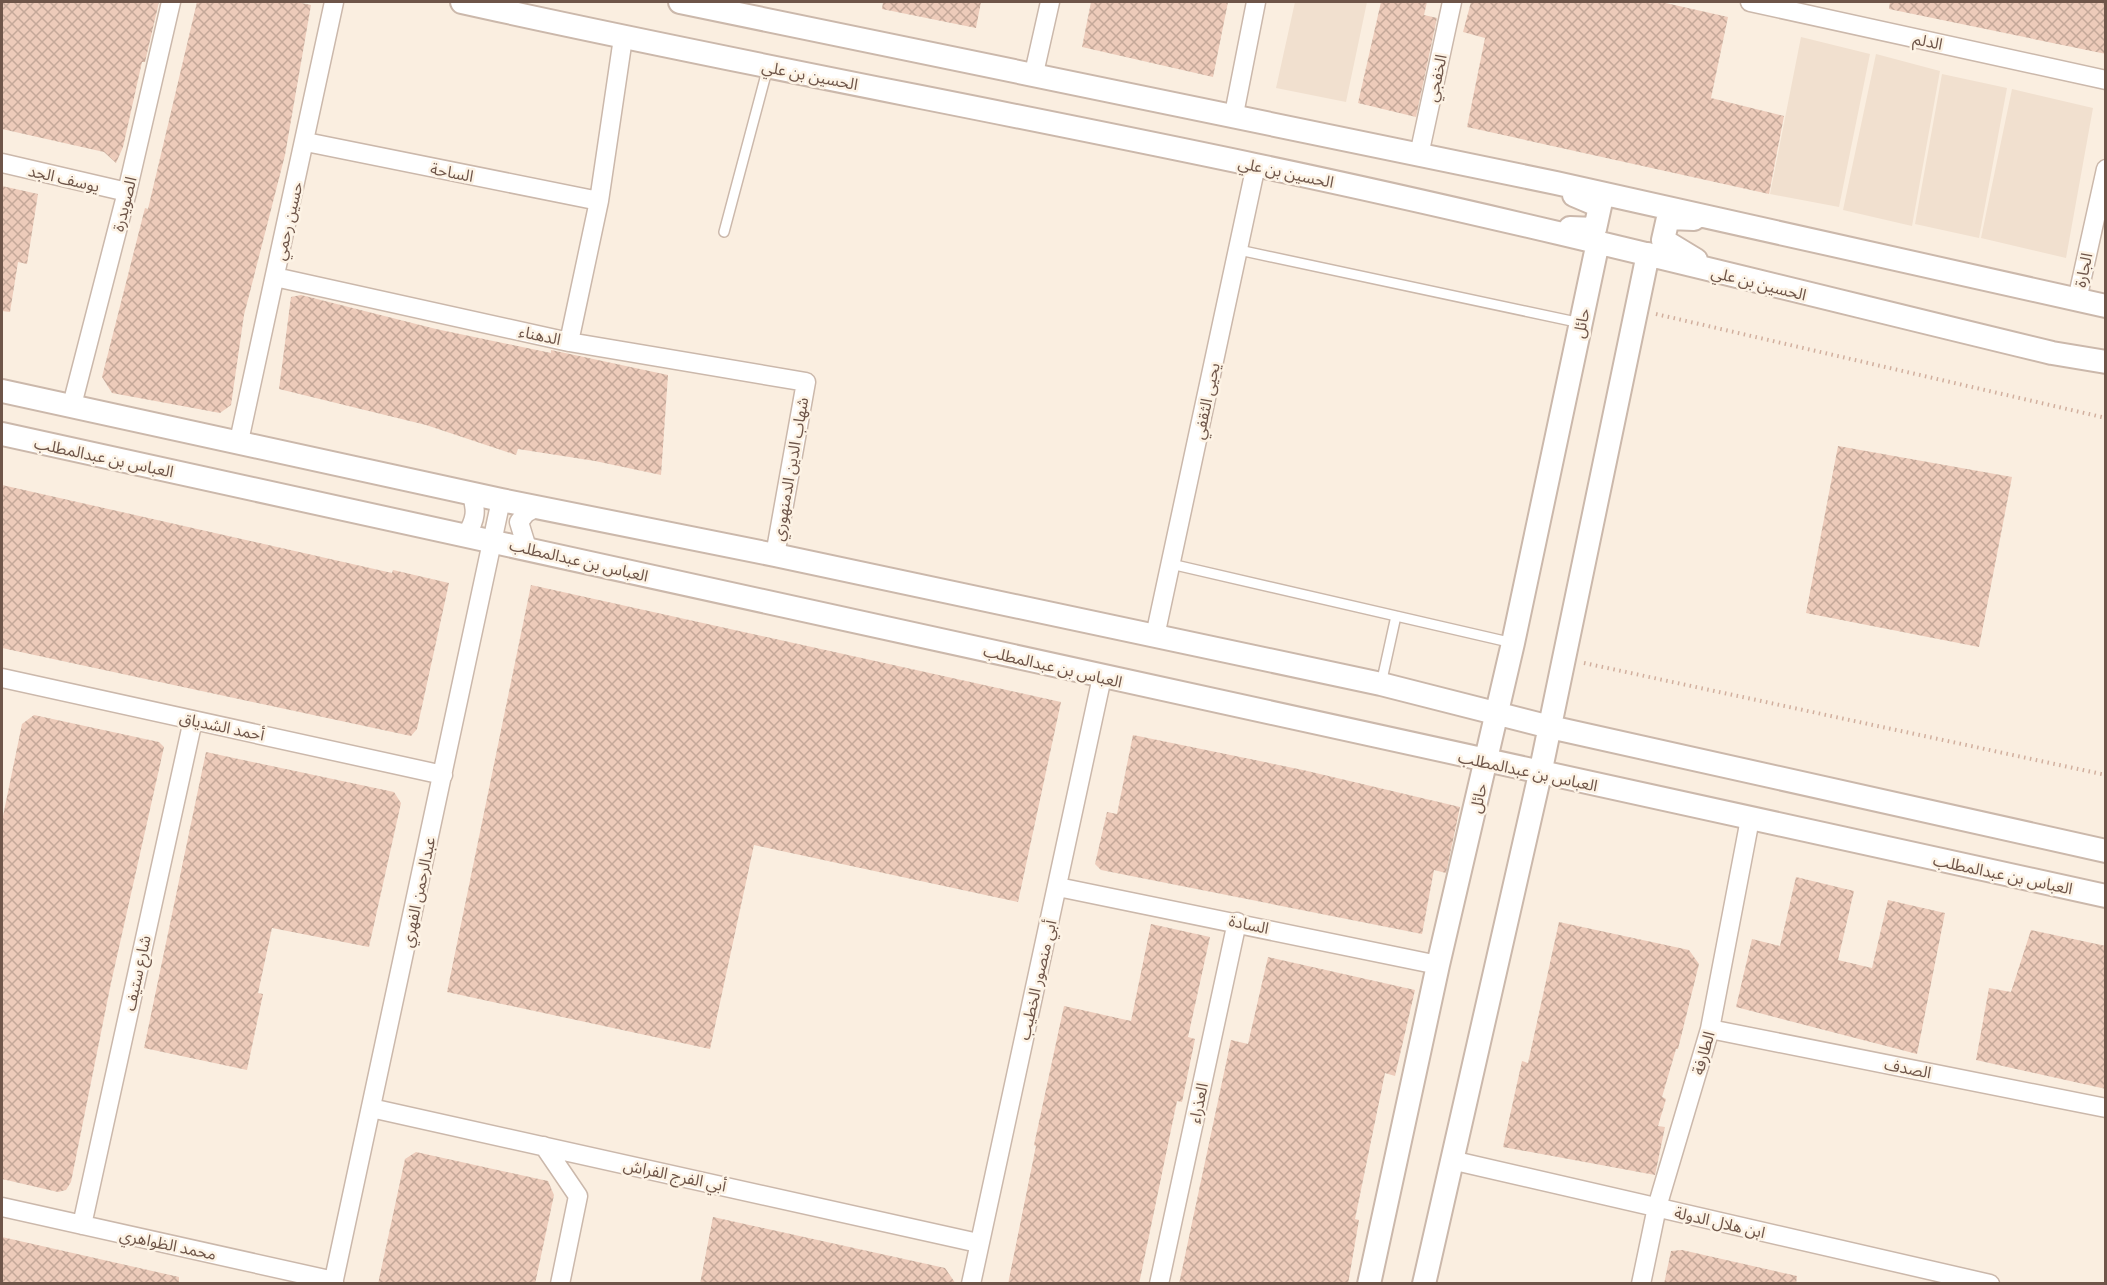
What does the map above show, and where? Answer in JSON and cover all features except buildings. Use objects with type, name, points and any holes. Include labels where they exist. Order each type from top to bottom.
[{"type":"street","name":"الصويدرة","points":[[72,405],[128,192],[171,2]]},
{"type":"street","name":"حسين رحمي","points":[[239,441],[306,142],[334,2]]},
{"type":"street","name":"الحسين بن علي","points":[[462,2],[623,38],[1256,165],[1598,242],[1717,273],[2052,353],[2106,362]]},
{"type":"street","points":[[680,2],[1234,114],[1723,219],[2106,306]]},
{"type":"street","points":[[1034,73],[1050,2]]},
{"type":"street","points":[[1234,114],[1257,2]]},
{"type":"street","name":"الخفجي","points":[[1419,155],[1452,2]]},
{"type":"street","name":"الدلم","points":[[1750,2],[2106,80]]},
{"type":"street","points":[[569,342],[599,201],[623,38]]},
{"type":"street","name":"الساحة","points":[[306,142],[599,201]]},
{"type":"street","name":"يوسف الجد","points":[[2,164],[128,192]]},
{"type":"street","name":"يحيى الثقفي","points":[[1155,636],[1256,165]]},
{"type":"street","name":"الجارة","points":[[2077,300],[2106,170]]},
{"type":"street","points":[[1526,226],[1595,230],[1600,206],[1538,179]]},
{"type":"street","points":[[1717,273],[1663,240],[1668,218],[1723,219]]},
{"type":"street","name":"حائل","points":[[1369,1284],[1438,965],[1513,643],[1598,242]]},
{"type":"street","points":[[1424,1284],[1540,774],[1648,254]]},
{"type":"street","name":"الدهناء","points":[[275,277],[569,342],[806,382]]},
{"type":"street","name":"شهاب الدين الدمنهوري","points":[[775,555],[806,382]]},
{"type":"street","points":[[2,391],[501,500],[775,555],[1381,684],[1550,727],[2106,851]]},
{"type":"street","name":"العباس بن عبدالمطلب","points":[[2,434],[1540,774],[2106,896]]},
{"type":"street","points":[[466,535],[474,523],[476,507],[471,493]]},
{"type":"street","name":"عبدالرحمن الفهري","points":[[333,1282],[501,500]]},
{"type":"street","points":[[526,548],[519,522],[526,513],[537,507]]},
{"type":"street","name":"أبي منصور الخطيب","points":[[971,1284],[978,1243],[1058,887],[1102,677]]},
{"type":"street","name":"أحمد الشدياق","points":[[3,683],[193,720],[443,775]]},
{"type":"street","name":"شارع ستيف","points":[[82,1226],[193,720]]},
{"type":"street","name":"الطارفة","points":[[1641,1284],[1657,1207],[1710,1029],[1750,819]]},
{"type":"street","name":"السادة","points":[[1058,887],[1438,965]]},
{"type":"street","name":"العذراء","points":[[1160,1284],[1237,922]]},
{"type":"street","name":"الصدف","points":[[1710,1029],[2106,1108]]},
{"type":"street","name":"أبي الفرج الفراش","points":[[371,1108],[978,1243]]},
{"type":"street","points":[[544,1146],[578,1196],[560,1284]]},
{"type":"street","name":"ابن هلال الدولة","points":[[1451,1160],[1990,1284]]},
{"type":"street","name":"محمد الظواهري","points":[[2,1208],[333,1282]]},
{"type":"lane","points":[[724,232],[768,67]]},
{"type":"lane","points":[[1239,250],[1581,323]]},
{"type":"lane","points":[[1171,564],[1513,643]]},
{"type":"lane","points":[[1381,684],[1396,616]]},
{"type":"path","points":[[1650,324],[1653,313],[2106,418]]},
{"type":"path","points":[[1574,661],[2106,776]]},
{"type":"shaded area","points":[[1295,2],[1367,2],[1346,102],[1276,88]]},
{"type":"shaded area","points":[[1801,37],[1870,54],[1839,207],[1770,194]]},
{"type":"shaded area","points":[[1876,54],[1940,71],[1912,226],[1843,210]]},
{"type":"shaded area","points":[[1942,74],[2007,88],[1979,238],[1915,224]]},
{"type":"shaded area","points":[[2012,89],[2093,108],[2066,258],[1981,238]]}]
